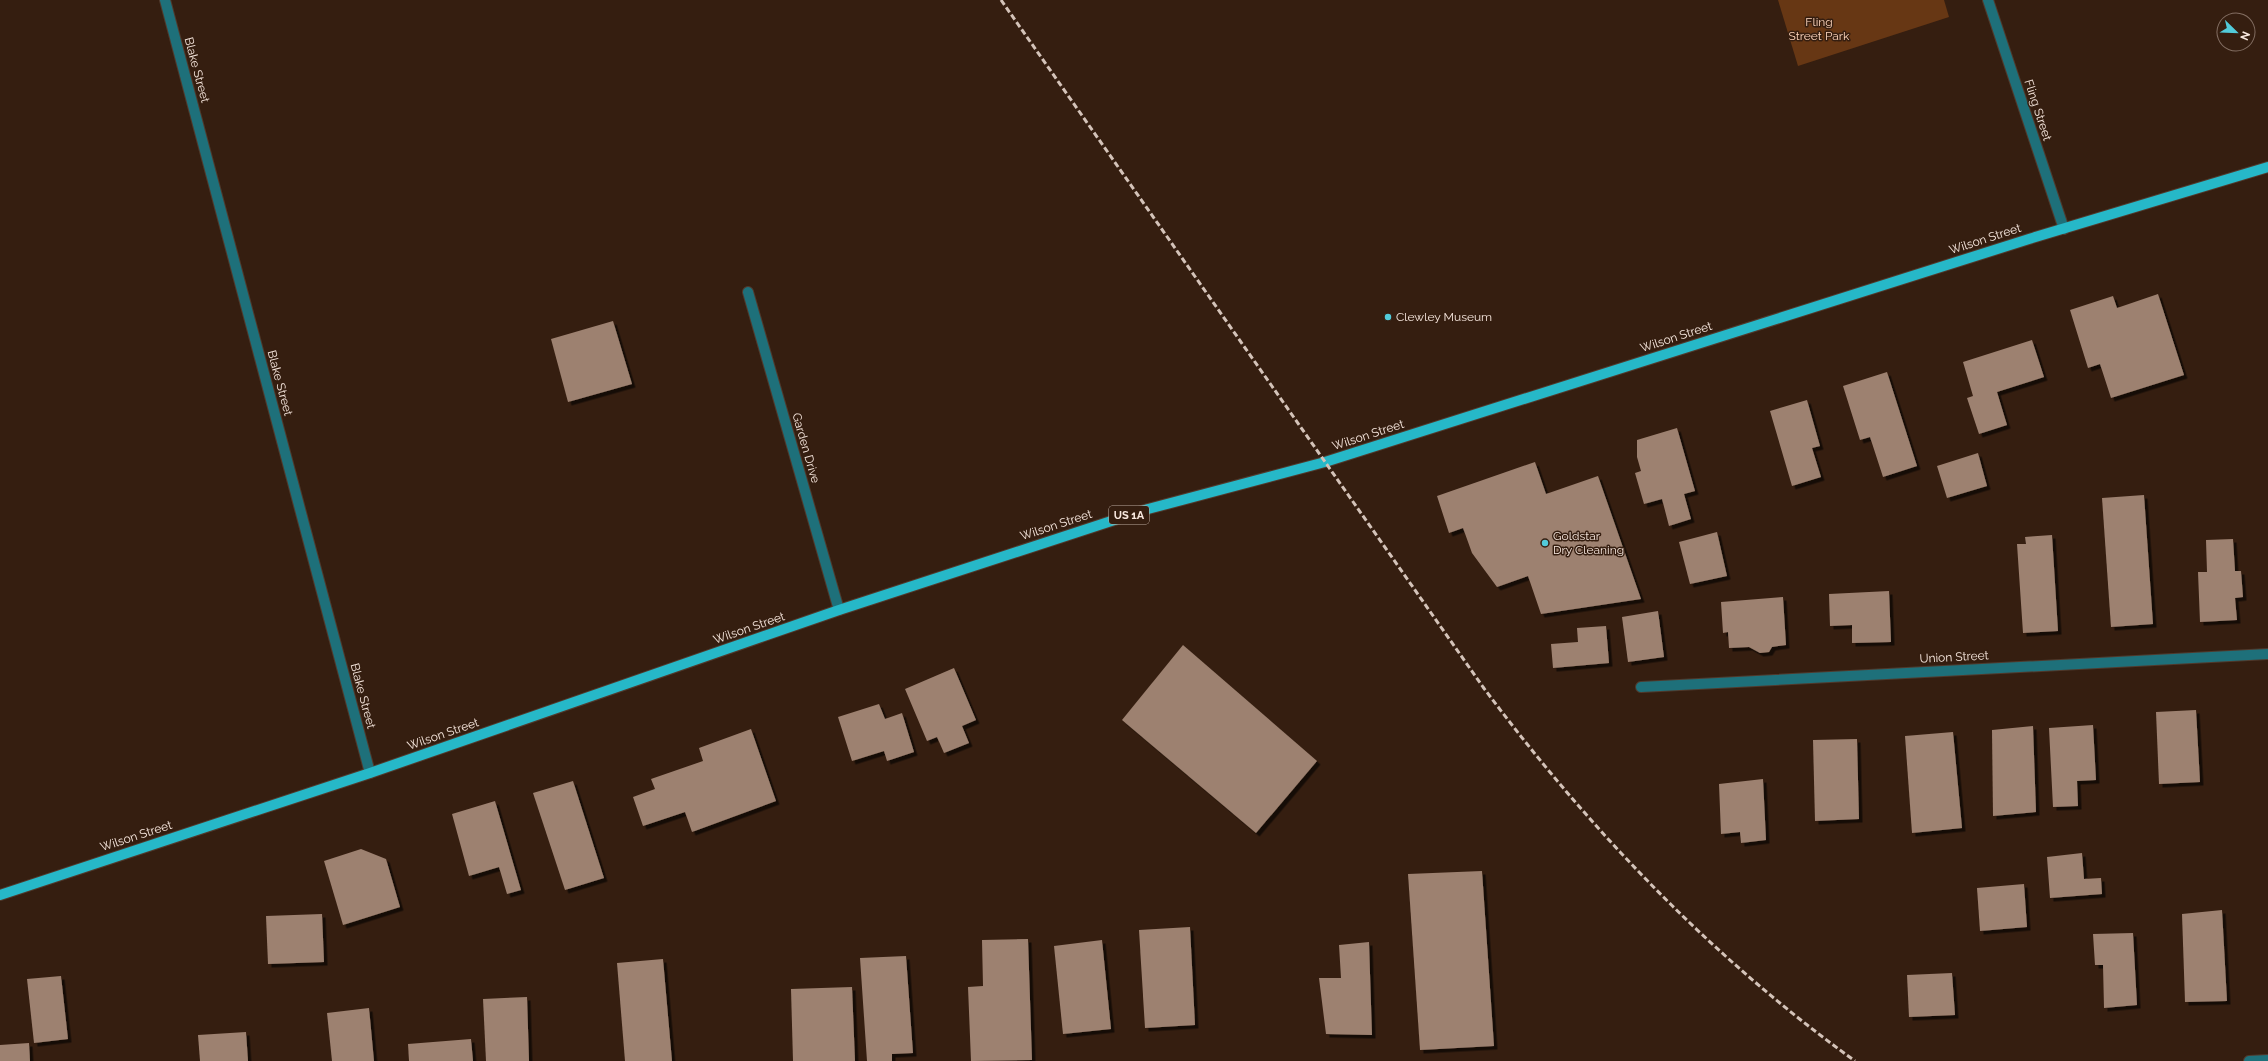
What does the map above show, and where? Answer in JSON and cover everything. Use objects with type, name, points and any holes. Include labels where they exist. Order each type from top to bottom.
[{"type":"main road","name":"Wilson Street","points":[[0,895],[370,772],[839,610],[1148,509],[1325,462],[2064,229],[2268,167]]},
{"type":"street","name":"Blake Street","points":[[165,0],[370,772]]},
{"type":"street","name":"Fling Street","points":[[1988,0],[2064,229]]},
{"type":"street","name":"Garden Drive","points":[[748,292],[839,610]]},
{"type":"street","name":"Union Street","points":[[1641,687],[2268,654]]},
{"type":"street","points":[[2249,1061],[2268,1060]]},
{"type":"green space","name":"Fling Street Park","points":[[1778,0],[1944,0],[1949,17],[1798,66]]},
{"type":"building","points":[[2158,294],[2184,375],[2111,398],[2100,364],[2088,368],[2070,310],[2113,296],[2117,308]]},
{"type":"building","points":[[613,321],[632,384],[568,402],[551,339]]},
{"type":"building","points":[[2032,340],[2044,377],[1997,392],[2007,425],[1979,434],[1967,398],[1973,396],[1963,362]]},
{"type":"building","points":[[1887,372],[1917,466],[1883,477],[1870,437],[1860,440],[1843,386]]},
{"type":"building","points":[[1807,400],[1820,446],[1812,448],[1821,477],[1792,486],[1770,411]]},
{"type":"building","points":[[1677,428],[1695,491],[1684,494],[1691,519],[1669,526],[1662,499],[1644,504],[1635,473],[1641,471],[1637,457],[1637,440]]},
{"type":"building","points":[[1978,453],[1987,486],[1947,498],[1937,466]]},
{"type":"building","name":"Goldstar Dry Cleaning","points":[[1535,462],[1546,494],[1598,476],[1641,599],[1541,614],[1528,576],[1497,587],[1472,553],[1463,528],[1449,533],[1437,496]]},
{"type":"building","points":[[2144,495],[2153,624],[2111,627],[2102,498]]},
{"type":"building","points":[[1717,532],[1727,576],[1690,584],[1679,542]]},
{"type":"building","points":[[2052,535],[2058,631],[2023,633],[2017,544],[2026,544],[2025,537]]},
{"type":"building","points":[[2233,539],[2235,571],[2241,571],[2243,597],[2235,598],[2237,620],[2200,622],[2198,572],[2207,572],[2206,540]]},
{"type":"building","points":[[1889,591],[1891,642],[1852,643],[1852,625],[1830,626],[1829,594]]},
{"type":"building","points":[[1783,597],[1786,645],[1772,647],[1769,652],[1760,653],[1749,647],[1729,648],[1728,632],[1723,633],[1721,602]]},
{"type":"building","points":[[1658,611],[1664,657],[1628,662],[1622,617]]},
{"type":"building","points":[[1606,626],[1609,663],[1553,668],[1551,644],[1578,642],[1577,628]]},
{"type":"building","points":[[1183,645],[1317,761],[1256,833],[1122,720]]},
{"type":"building","points":[[954,668],[976,720],[962,726],[969,743],[944,753],[937,737],[927,741],[905,689]]},
{"type":"building","points":[[879,704],[885,719],[902,713],[914,752],[887,761],[884,751],[852,761],[838,717]]},
{"type":"building","points":[[2196,710],[2200,782],[2159,784],[2156,712]]},
{"type":"building","points":[[2093,725],[2096,780],[2077,781],[2078,806],[2053,807],[2049,728]]},
{"type":"building","points":[[2033,726],[2036,812],[1993,816],[1992,730]]},
{"type":"building","points":[[751,729],[776,801],[692,832],[685,812],[643,826],[633,797],[655,789],[651,779],[703,761],[699,748]]},
{"type":"building","points":[[1953,732],[1962,828],[1912,833],[1905,736]]},
{"type":"building","points":[[1857,739],[1859,819],[1815,821],[1813,740]]},
{"type":"building","points":[[1763,779],[1766,840],[1741,843],[1740,832],[1721,834],[1719,784]]},
{"type":"building","points":[[573,781],[604,878],[565,890],[533,793]]},
{"type":"building","points":[[495,801],[521,890],[507,894],[499,867],[469,876],[452,814]]},
{"type":"building","points":[[361,849],[386,859],[400,907],[343,925],[324,861]]},
{"type":"building","points":[[2082,853],[2084,879],[2101,878],[2102,894],[2050,898],[2047,857]]},
{"type":"building","points":[[1482,871],[1494,1046],[1420,1050],[1408,874]]},
{"type":"building","points":[[2024,884],[2027,927],[1980,931],[1977,888]]},
{"type":"building","points":[[2222,910],[2227,1001],[2185,1002],[2182,914]]},
{"type":"building","points":[[322,914],[324,962],[268,964],[266,916]]},
{"type":"building","points":[[1190,927],[1195,1025],[1145,1028],[1139,930]]},
{"type":"building","points":[[2133,933],[2137,1005],[2104,1008],[2103,965],[2095,965],[2093,934]]},
{"type":"building","points":[[1028,939],[1032,1060],[971,1061],[968,987],[983,986],[982,940]]},
{"type":"building","points":[[1102,940],[1111,1029],[1063,1034],[1054,946]]},
{"type":"building","points":[[1369,942],[1372,1035],[1326,1034],[1319,978],[1341,978],[1339,945]]},
{"type":"building","points":[[906,956],[913,1053],[892,1054],[892,1061],[867,1061],[860,958]]},
{"type":"building","points":[[663,959],[672,1061],[625,1061],[617,963]]},
{"type":"building","points":[[1952,973],[1955,1015],[1909,1017],[1907,975]]},
{"type":"building","points":[[61,976],[68,1039],[34,1043],[27,979]]},
{"type":"building","points":[[852,987],[855,1061],[793,1061],[791,989]]},
{"type":"building","points":[[527,997],[529,1061],[486,1061],[483,999]]},
{"type":"building","points":[[369,1008],[374,1061],[332,1061],[327,1013]]},
{"type":"building","points":[[246,1032],[248,1061],[200,1061],[198,1035]]},
{"type":"building","points":[[471,1039],[473,1061],[409,1061],[408,1044]]},
{"type":"building","points":[[29,1043],[30,1061],[0,1061],[0,1045]]},
{"type":"railway","points":[[1001,0],[1483,687],[1524,740],[1609,840],[1702,934],[1751,979],[1802,1021],[1855,1061]]},
{"type":"place","name":"Clewley Museum","points":[[1388,317]]},
{"type":"place","name":"Goldstar Dry Cleaning","points":[[1545,543]]}]
